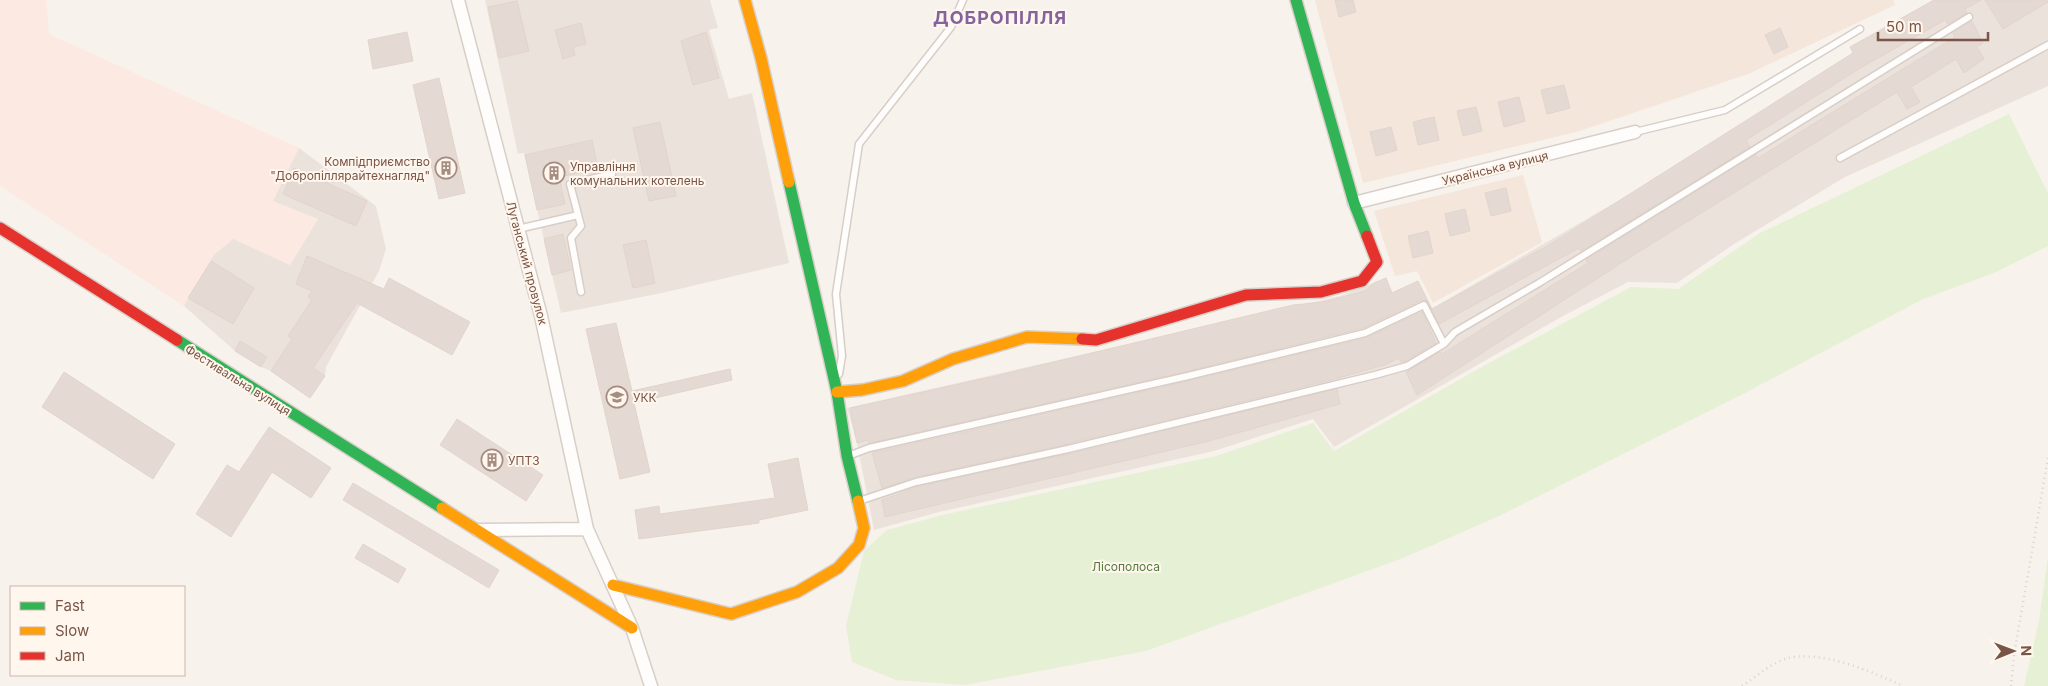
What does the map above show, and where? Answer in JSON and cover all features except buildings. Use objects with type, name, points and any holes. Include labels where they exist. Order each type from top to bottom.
[{"type":"street","name":"Луганський провулок","points":[[458,0],[541,316],[587,529]]},
{"type":"street","points":[[613,585],[731,614],[797,592],[838,568],[859,545],[864,528],[847,456],[837,392],[761,58],[745,0]]},
{"type":"street","points":[[837,392],[862,390],[904,381],[953,359],[1028,337],[1096,340],[1184,316],[1246,295],[1321,292],[1362,281],[1377,262],[1354,203],[1296,0]]},
{"type":"street","name":"Українська вулиця","points":[[1354,203],[1636,132]]},
{"type":"street","name":"Фестивальна вулиця","points":[[0,228],[632,628]]},
{"type":"street","points":[[476,530],[587,529],[632,628],[651,686]]},
{"type":"lane","points":[[837,392],[842,356],[836,294],[859,144],[951,27],[963,0]]},
{"type":"lane","points":[[859,501],[916,482],[1068,449],[1407,366],[1444,344],[1455,332],[1969,17]]},
{"type":"lane","points":[[1636,132],[1724,110],[1860,29]]},
{"type":"lane","points":[[1840,158],[2048,45]]},
{"type":"lane","points":[[581,292],[570,238],[581,226],[570,184],[612,174]]},
{"type":"lane","points":[[518,229],[578,215]]},
{"type":"lane","points":[[847,456],[869,448],[1188,376],[1365,333],[1424,305],[1444,344]]},
{"type":"path","points":[[2011,686],[2014,655],[2048,458]]},
{"type":"path","points":[[1742,686],[1768,668],[1788,658],[1810,657],[1873,672],[1904,686]]},
{"type":"shaded area","points":[[0,0],[46,0],[49,34],[299,148],[273,201],[318,219],[289,266],[214,255],[184,306],[0,186]]},
{"type":"shaded area","points":[[485,0],[710,0],[718,28],[709,30],[729,99],[752,93],[789,263],[662,293],[561,313],[524,153],[518,154]]},
{"type":"shaded area","points":[[1315,0],[1893,0],[1895,5],[1748,74],[1580,131],[1363,183]]},
{"type":"shaded area","points":[[1934,0],[2048,0],[2048,86],[1845,177],[1734,244],[1677,283],[1628,282],[1563,316],[1334,447],[1313,419],[1214,451],[939,512],[874,530],[857,443],[847,408],[1340,296],[1386,278],[1392,293],[1418,281],[1431,309],[1661,176],[1853,53],[1850,47]]},
{"type":"shaded area","points":[[299,148],[376,206],[386,249],[379,271],[326,367],[325,376],[310,398],[271,371],[235,351],[184,306],[214,255],[233,239],[290,265],[318,219],[273,201]]},
{"type":"shaded area","points":[[1523,175],[1542,242],[1433,303],[1417,271],[1395,276],[1374,211]]},
{"type":"green space","name":"Лісополоса","points":[[2009,114],[2048,193],[2048,246],[1994,273],[1923,299],[1745,393],[1497,517],[1403,558],[1146,651],[965,685],[896,680],[852,662],[846,626],[864,551],[887,530],[942,515],[1216,456],[1313,423],[1334,451],[1487,364],[1631,287],[1678,289],[1760,233]]},
{"type":"green space","points":[[2048,556],[2048,686],[2024,686],[2039,621]]},
{"type":"traffic: fast","points":[[1296,0],[1354,203],[1367,236]]},
{"type":"traffic: fast","points":[[789,182],[837,392],[847,456],[858,501]]},
{"type":"traffic: fast","points":[[177,340],[442,508]]},
{"type":"traffic: slow","points":[[745,0],[761,58],[789,182]]},
{"type":"traffic: slow","points":[[837,392],[862,390],[903,381],[953,359],[1027,337],[1082,339]]},
{"type":"traffic: slow","points":[[613,585],[731,614],[797,592],[838,568],[859,545],[864,528],[858,501]]},
{"type":"traffic: slow","points":[[442,508],[632,628]]},
{"type":"traffic: jam","points":[[0,228],[177,340]]},
{"type":"traffic: jam","points":[[1082,339],[1096,340],[1246,295],[1321,292],[1362,281],[1377,262],[1367,236]]},
{"type":"place","name":"Компідприємство \"Добропіллярайтехнагляд\"","points":[[446,168]]},
{"type":"place","name":"Управління комунальних котелень","points":[[554,173]]},
{"type":"place","name":"УКК","points":[[617,397]]},
{"type":"place","name":"УПТЗ","points":[[492,460]]},
{"type":"district","name":"ДОБРОПІЛЛЯ","points":[[1000,17]]}]
